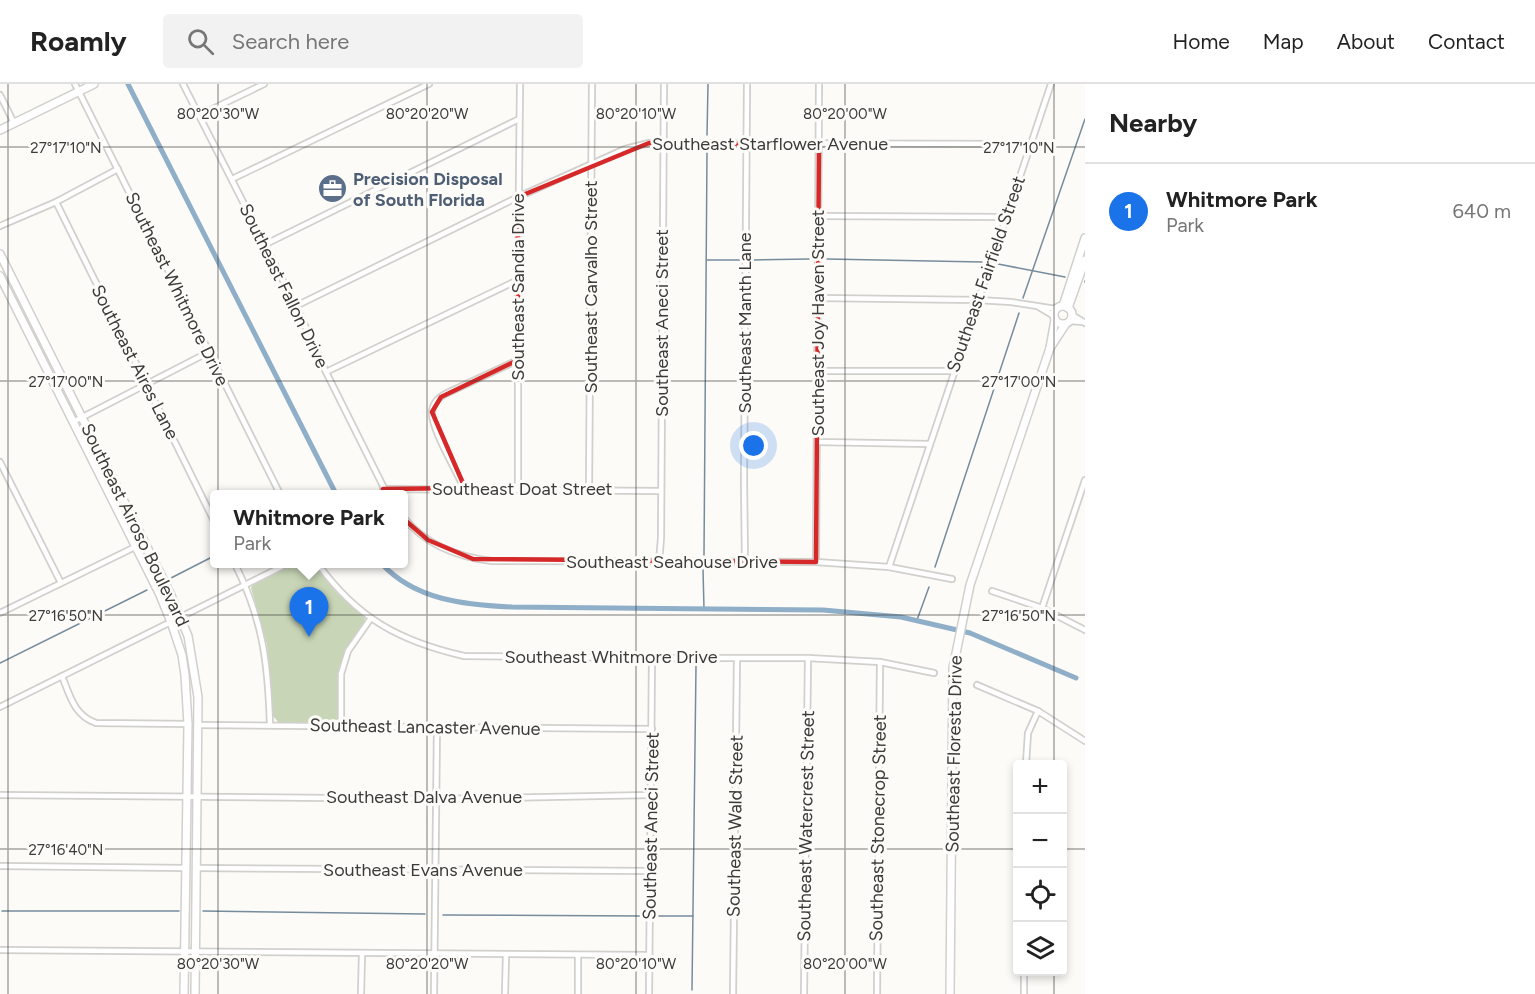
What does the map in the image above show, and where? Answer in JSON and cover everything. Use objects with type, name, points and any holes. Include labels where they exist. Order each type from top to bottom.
[{"type":"main road","points":[[0,130],[94,84]]},
{"type":"main road","name":"Southeast Floresta Drive","points":[[950,994],[953,668],[962,616],[970,585],[1085,238]]},
{"type":"main road","name":"Southeast Airoso Boulevard","points":[[0,254],[129,510],[188,636],[196,675],[199,725],[195,994]]},
{"type":"main road","name":"Southeast Floresta Drive","points":[[1059,312],[1085,260]]},
{"type":"main road","name":"Southeast Airoso Boulevard","points":[[0,276],[135,547],[171,622],[182,655],[188,724],[184,994]]},
{"type":"main road","points":[[1059,312],[1069,320],[1059,324],[1059,312]]},
{"type":"main road","name":"Southeast Floresta Drive","points":[[1050,348],[1069,320]]},
{"type":"main road","points":[[119,515],[129,510]]},
{"type":"street","name":"Southeast Whitmore Drive","points":[[75,84],[207,353],[277,490]]},
{"type":"street","name":"Southeast Fallon Drive","points":[[183,84],[296,306],[384,489]]},
{"type":"street","points":[[200,115],[264,84]]},
{"type":"street","points":[[232,179],[429,84]]},
{"type":"street","name":"Southeast Sandia Drive","points":[[518,490],[520,84]]},
{"type":"street","name":"Southeast Carvalho Street","points":[[589,489],[592,84]]},
{"type":"street","name":"Southeast Aneci Street","points":[[659,562],[664,84]]},
{"type":"street","name":"Southeast Manth Lane","points":[[745,562],[747,84]]},
{"type":"street","name":"Southeast Joy Haven Street","points":[[816,562],[819,84]]},
{"type":"street","name":"Southeast Fairfield Street","points":[[889,567],[1051,84]]},
{"type":"street","points":[[0,95],[14,123]]},
{"type":"street","points":[[264,245],[519,119]]},
{"type":"street","name":"Southeast Starflower Avenue","points":[[296,306],[518,197],[625,149],[649,142],[1029,144]]},
{"type":"street","points":[[0,226],[56,202],[118,169]]},
{"type":"street","name":"Southeast Aires Lane","points":[[56,202],[210,513]]},
{"type":"street","points":[[818,216],[1005,217]]},
{"type":"street","points":[[326,372],[518,280]]},
{"type":"street","points":[[818,298],[978,300],[1044,306],[1059,312]]},
{"type":"street","points":[[1069,320],[1084,322]]},
{"type":"street","points":[[72,422],[207,353]]},
{"type":"street","points":[[461,488],[461,482],[433,423],[432,412],[435,403],[441,397],[518,360]]},
{"type":"street","points":[[817,371],[953,371]]},
{"type":"street","points":[[817,442],[929,444]]},
{"type":"street","points":[[0,462],[61,583]]},
{"type":"street","points":[[1042,608],[1085,480]]},
{"type":"street","name":"Southeast Doat Street","points":[[384,489],[661,491]]},
{"type":"street","name":"Southeast Seahouse Drive","points":[[408,522],[433,544],[457,555],[473,559],[492,561],[816,562],[889,567],[952,579]]},
{"type":"street","points":[[0,614],[135,547]]},
{"type":"street","points":[[237,568],[245,584],[261,632],[269,687],[270,725]]},
{"type":"street","points":[[0,707],[279,568]]},
{"type":"street","name":"Southeast Whitmore Drive","points":[[321,568],[333,585],[371,618],[397,634],[437,650],[464,656],[808,658],[880,662],[934,673]]},
{"type":"street","points":[[992,591],[1042,608],[1085,630]]},
{"type":"street","points":[[341,725],[341,674],[348,651],[371,618]]},
{"type":"street","name":"Southeast Aneci Street","points":[[649,994],[652,658]]},
{"type":"street","name":"Southeast Wald Street","points":[[733,994],[736,658]]},
{"type":"street","name":"Southeast Watercrest Street","points":[[804,994],[808,658]]},
{"type":"street","name":"Southeast Stonecrop Street","points":[[877,994],[880,662]]},
{"type":"street","points":[[62,676],[76,710],[87,720],[96,723],[188,724]]},
{"type":"street","points":[[977,685],[1038,711],[1085,741]]},
{"type":"street","points":[[1026,760],[1028,732],[1038,711]]},
{"type":"street","name":"Southeast Lancaster Avenue","points":[[199,725],[652,729]]},
{"type":"street","points":[[434,994],[437,727]]},
{"type":"street","name":"Southeast Dalva Avenue","points":[[0,795],[436,799],[651,795]]},
{"type":"street","points":[[0,866],[186,868]]},
{"type":"street","name":"Southeast Evans Avenue","points":[[196,868],[650,871]]},
{"type":"street","points":[[0,950],[649,955]]},
{"type":"street","points":[[361,994],[362,954]]},
{"type":"street","points":[[505,994],[506,955]]},
{"type":"street","points":[[578,955],[578,994]]},
{"type":"street","points":[[1024,976],[1024,994]]},
{"type":"highlighted area","points":[[649,143],[819,144],[816,562],[473,559],[428,540],[406,521],[383,489],[465,488],[432,412],[441,397],[518,360],[518,197]]},
{"type":"green space","points":[[285,568],[318,568],[336,592],[365,618],[362,627],[347,646],[342,658],[339,718],[333,723],[279,723],[273,716],[267,645],[251,588],[254,583]]},
{"type":"waterway","points":[[128,84],[334,490]]},
{"type":"waterway","points":[[707,135],[708,84]]},
{"type":"waterway","points":[[1023,298],[1085,119]]},
{"type":"waterway","points":[[704,555],[707,151]]},
{"type":"waterway","points":[[753,260],[809,259]]},
{"type":"waterway","points":[[827,259],[982,262]]},
{"type":"waterway","points":[[707,260],[740,260]]},
{"type":"waterway","points":[[998,264],[1065,277]]},
{"type":"waterway","points":[[935,567],[1019,313]]},
{"type":"waterway","points":[[171,578],[210,558]]},
{"type":"waterway","points":[[386,568],[410,586],[425,593],[476,604],[512,607],[823,610],[901,617],[970,633],[1076,678]]},
{"type":"waterway","points":[[703,569],[704,609]]},
{"type":"waterway","points":[[917,620],[929,587]]},
{"type":"waterway","points":[[0,663],[147,590]]},
{"type":"waterway","points":[[692,990],[696,666]]},
{"type":"waterway","points":[[2,911],[179,911]]},
{"type":"waterway","points":[[203,911],[425,914]]},
{"type":"waterway","points":[[443,915],[642,916]]},
{"type":"waterway","points":[[658,916],[693,916]]},
{"type":"place","name":"Precision Disposal of South Florida","points":[[332,189]]},
{"type":"place","name":"Whitmore Park","points":[[309,637]]}]
